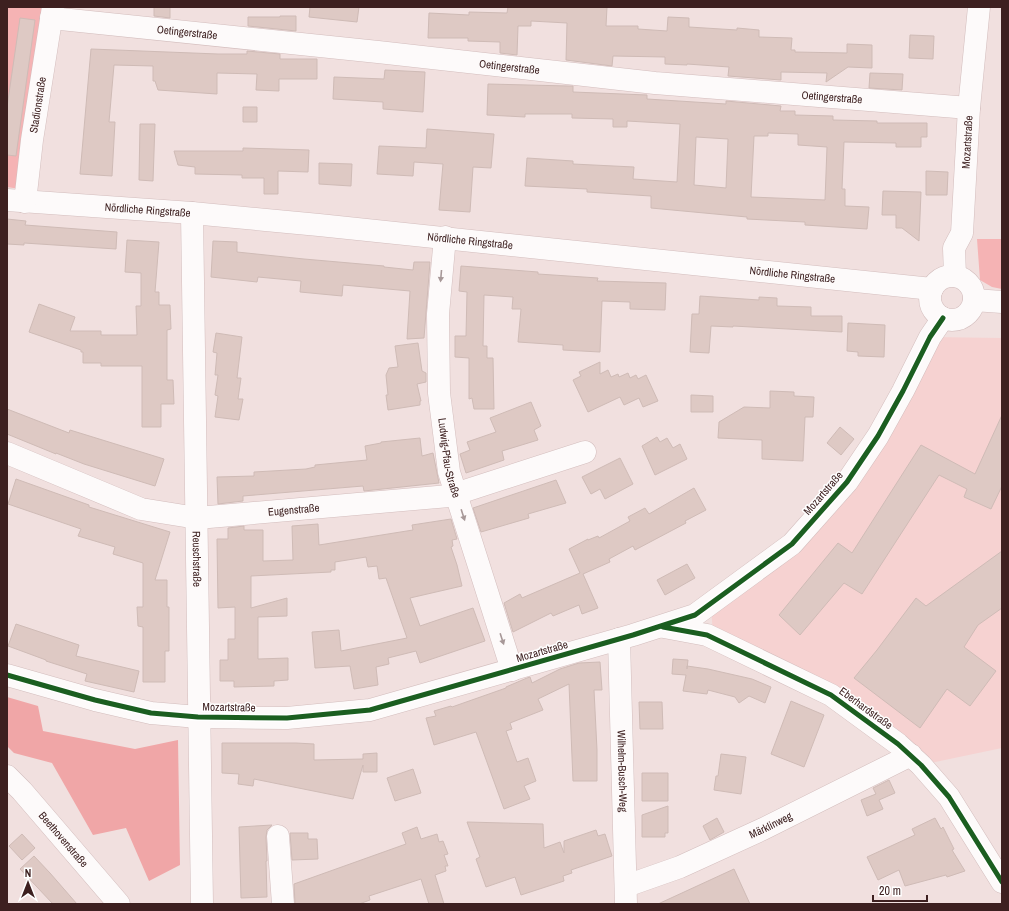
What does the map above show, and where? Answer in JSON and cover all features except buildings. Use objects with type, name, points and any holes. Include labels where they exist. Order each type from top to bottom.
[{"type":"street","name":"Mozartstraße","points":[[955,276],[954,248],[962,233],[969,108],[979,7]]},
{"type":"street","name":"Oetingerstraße","points":[[52,13],[386,53],[655,83],[969,108]]},
{"type":"street","name":"Stadionstraße","points":[[16,201],[32,140],[52,13]]},
{"type":"street","name":"Nördliche Ringstraße","points":[[16,201],[192,213],[445,237],[932,289]]},
{"type":"street","name":"Reuschstraße","points":[[192,213],[197,518],[198,717],[202,904]]},
{"type":"street","name":"Ludwig-Pfau-Straße","points":[[445,237],[438,314],[439,393],[449,472],[512,670]]},
{"type":"street","points":[[948,276],[955,276],[962,278],[972,287],[974,300],[972,306],[964,317],[950,320],[938,314],[934,309],[931,302],[932,289],[936,283],[942,279],[948,276]]},
{"type":"street","points":[[974,300],[1002,302]]},
{"type":"street","name":"Mozartstraße","points":[[7,675],[151,714],[198,717],[287,718],[370,710],[695,616],[792,544],[847,482],[878,436],[903,391],[930,337],[944,318]]},
{"type":"street","name":"Eugenstraße","points":[[7,453],[141,509],[197,518],[449,496],[585,452]]},
{"type":"street","name":"Eberhardstraße","points":[[661,626],[707,634],[831,695],[898,744],[911,755],[949,797],[1002,882]]},
{"type":"street","name":"Wilhelm-Busch-Weg","points":[[619,639],[626,895]]},
{"type":"street","name":"Märklinweg","points":[[626,895],[680,867],[763,829],[911,755]]},
{"type":"street","name":"Beethovenstraße","points":[[7,776],[22,791],[120,904]]},
{"type":"street","points":[[278,836],[283,904]]},
{"type":"shaded area","points":[[7,7],[44,7],[20,189],[7,187]]},
{"type":"shaded area","points":[[977,239],[1002,239],[1002,289],[992,287],[980,280]]},
{"type":"shaded area","points":[[930,337],[1002,338],[1002,748],[921,765],[911,755],[713,637],[711,604],[847,482]]},
{"type":"shaded area","points":[[7,697],[38,706],[43,731],[135,749],[178,740],[180,865],[149,881],[126,828],[93,835],[52,763],[14,753],[7,746]]},
{"type":"cycle path","points":[[7,675],[95,700],[151,713],[198,717],[287,718],[370,710],[633,635],[695,615],[792,544],[847,482],[878,436],[903,391],[930,337],[943,318]]},
{"type":"cycle path","points":[[663,627],[707,635],[831,695],[898,744],[921,765],[949,797],[1002,882]]}]
